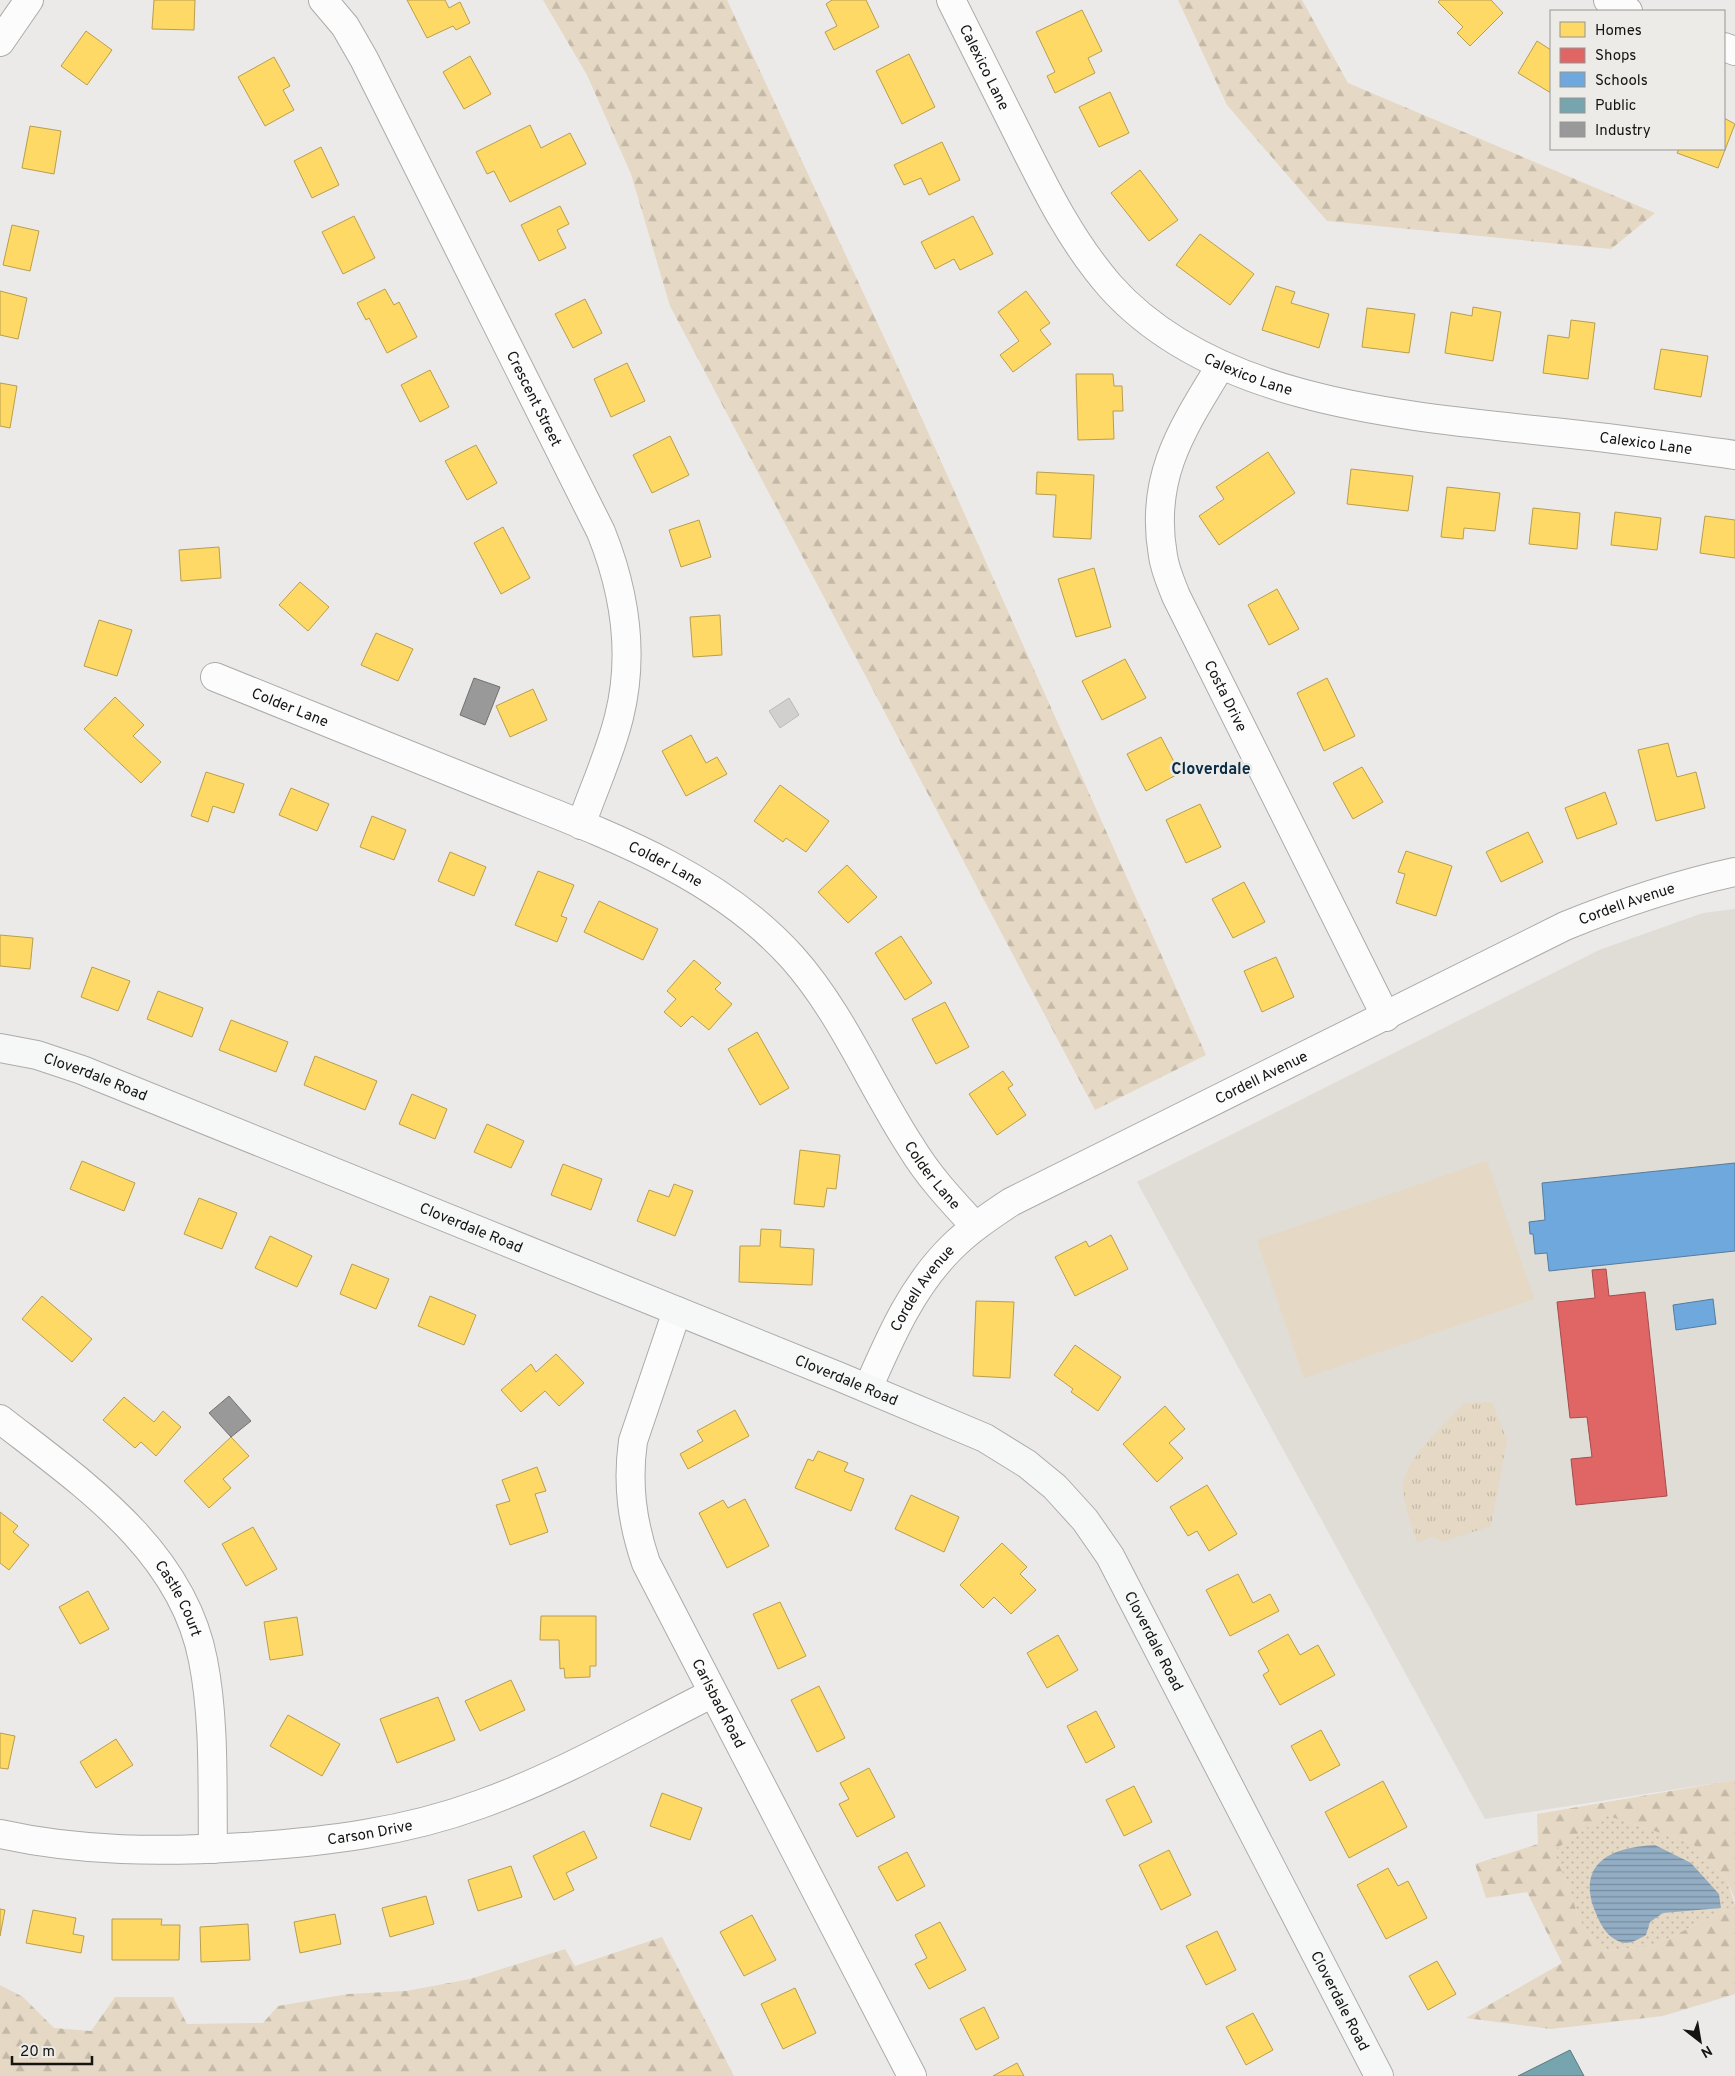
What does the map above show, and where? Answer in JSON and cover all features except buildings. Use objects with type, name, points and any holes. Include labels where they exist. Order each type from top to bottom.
[{"type":"street","points":[[0,42],[29,0]]},
{"type":"street","name":"Crescent Street","points":[[323,0],[344,26],[364,59],[601,532],[613,563],[624,603],[628,645],[625,686],[618,719],[581,825]]},
{"type":"street","name":"Calexico Lane","points":[[951,0],[1053,204],[1076,244],[1111,287],[1138,312],[1175,340],[1221,365],[1288,389],[1360,407],[1399,414],[1735,455]]},
{"type":"street","points":[[1608,0],[1626,10]]},
{"type":"street","name":"Costa Drive","points":[[1221,365],[1184,426],[1170,457],[1162,490],[1160,524],[1163,558],[1176,596],[1352,955],[1386,1017]]},
{"type":"street","name":"Colder Lane","points":[[215,677],[581,825],[674,868],[717,892],[746,912],[790,955],[808,976],[835,1014],[923,1167],[976,1226]]},
{"type":"street","name":"Cordell Avenue","points":[[868,1388],[900,1318],[923,1281],[951,1249],[976,1226],[1011,1202],[1386,1017],[1565,926],[1679,884],[1735,872]]},
{"type":"street","name":"Cloverdale Road","points":[[0,1048],[37,1055],[82,1070],[868,1388],[985,1438],[1028,1464],[1055,1487],[1085,1520],[1114,1565],[1379,2076]]},
{"type":"street","name":"Carlsbad Road","points":[[677,1311],[633,1441],[630,1463],[630,1499],[637,1535],[646,1563],[912,2076]]},
{"type":"street","name":"Castle Court","points":[[0,1419],[60,1466],[139,1535],[169,1574],[191,1619],[203,1658],[209,1699],[213,1849]]},
{"type":"street","name":"Carson Drive","points":[[0,1834],[64,1845],[140,1851],[298,1844],[393,1830],[449,1815],[540,1780],[713,1693]]},
{"type":"shaded area","points":[[1735,909],[1735,1780],[1485,1819],[1137,1182],[1599,950],[1703,913]]},
{"type":"green space","points":[[543,0],[727,0],[923,421],[1206,1055],[1095,1110],[670,306],[631,174],[587,75]]},
{"type":"green space","points":[[1178,0],[1302,0],[1348,83],[1655,213],[1611,249],[1327,221],[1227,105]]},
{"type":"green space","points":[[1487,1161],[1534,1299],[1304,1378],[1257,1240]]},
{"type":"green space","points":[[1492,1402],[1507,1440],[1491,1526],[1442,1542],[1433,1536],[1417,1543],[1403,1490],[1408,1468],[1436,1432],[1464,1403]]},
{"type":"green space","points":[[1735,1780],[1735,1900],[1727,1880],[1692,1843],[1605,1815],[1553,1851],[1569,1888],[1579,1919],[1601,1951],[1655,1945],[1735,1905],[1735,1994],[1663,2016],[1551,2029],[1466,2018],[1562,1963],[1527,1892],[1486,1898],[1475,1864],[1538,1844],[1537,1814]]},
{"type":"green space","points":[[1605,1815],[1692,1843],[1727,1880],[1735,1905],[1655,1945],[1601,1951],[1579,1919],[1569,1888],[1553,1851]]},
{"type":"green space","points":[[662,1937],[734,2076],[0,2076],[0,1985],[23,1997],[54,2028],[91,2031],[115,1997],[173,1997],[187,2024],[263,2023],[278,2006],[348,1994],[406,1991],[470,1979],[565,1949],[575,1966]]},
{"type":"water","points":[[1655,1845],[1691,1863],[1719,1894],[1721,1908],[1663,1913],[1650,1922],[1646,1935],[1632,1942],[1625,1943],[1613,1938],[1599,1920],[1590,1894],[1590,1880],[1602,1860],[1613,1854],[1625,1849]]},
{"type":"district","name":"Cloverdale","points":[[1211,768]]}]
